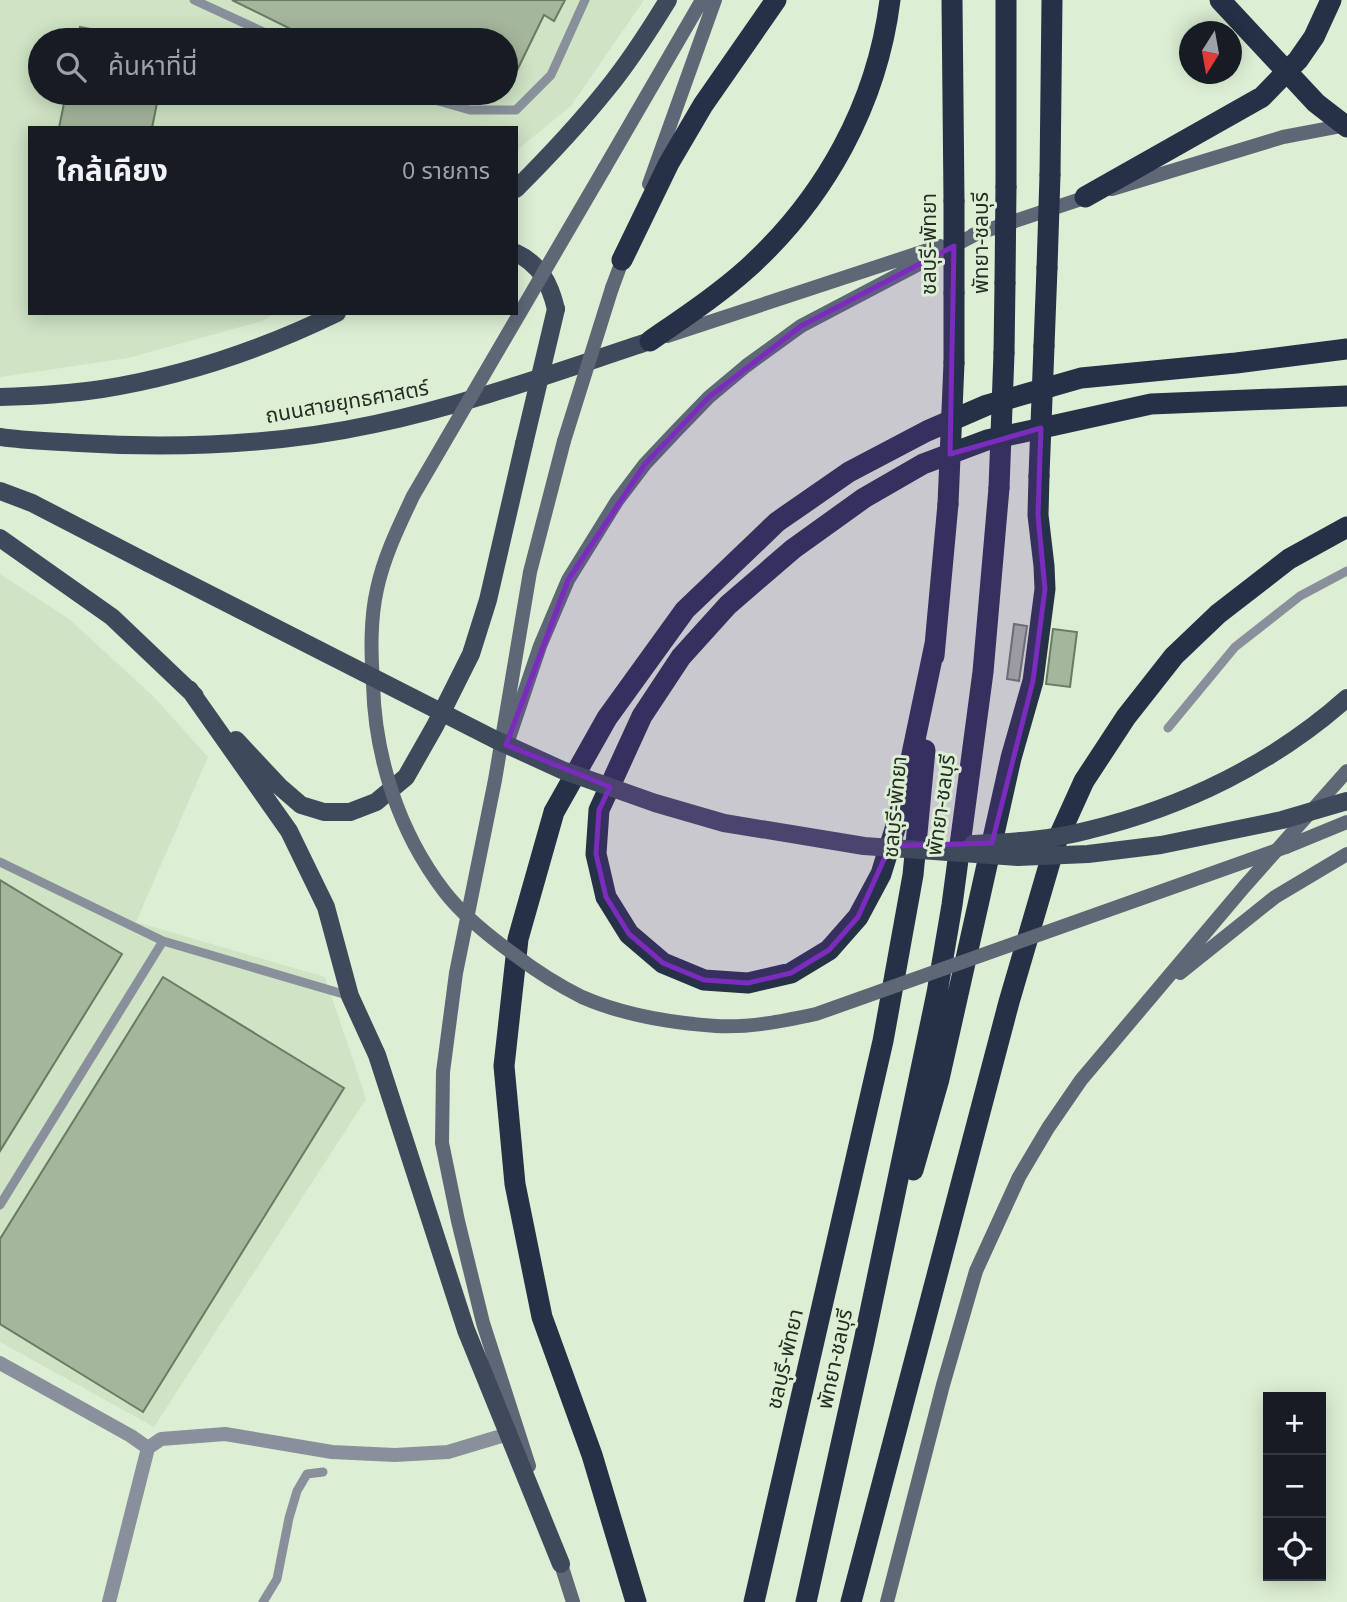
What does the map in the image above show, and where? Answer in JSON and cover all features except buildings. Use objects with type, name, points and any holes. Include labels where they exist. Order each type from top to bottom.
[{"type":"highway","points":[[622,260],[669,163],[703,105],[776,0]]},
{"type":"highway","points":[[650,341],[704,304],[748,268],[797,217],[841,154],[871,86],[890,0]]},
{"type":"highway","name":"ชลบุรี-พัทยา","points":[[754,1602],[885,1028],[913,874],[948,504],[954,363],[952,0]]},
{"type":"highway","name":"พัทยา-ชลบุรี","points":[[806,1602],[937,993],[952,905],[983,672],[999,488],[1004,353],[1006,0]]},
{"type":"highway","points":[[864,1341],[939,1079],[1011,758],[1033,681],[1045,589],[1038,515],[1050,175],[1052,0]]},
{"type":"highway","points":[[1220,0],[1316,103],[1347,126]]},
{"type":"highway","points":[[1085,197],[1262,97],[1298,60],[1314,37],[1331,0]]},
{"type":"highway","points":[[636,1602],[592,1455],[542,1317],[515,1184],[504,1066],[518,939],[554,812],[607,718],[685,610],[777,522],[849,472],[927,431],[987,405],[1081,379],[1347,349]]},
{"type":"highway","points":[[1236,363],[1347,363]]},
{"type":"highway","points":[[935,644],[899,816],[881,874],[858,917],[829,950],[791,973],[748,984],[704,980],[663,963],[629,934],[606,897],[603,886],[596,854],[599,810],[642,716],[681,657],[728,605],[793,548],[864,498],[923,464],[987,440],[1151,404],[1347,396]]},
{"type":"highway","points":[[851,1602],[1009,1002],[1055,845],[1084,781],[1126,718],[1174,656],[1218,614],[1289,559],[1347,527]]},
{"type":"main road","points":[[518,187],[560,144],[608,88],[643,41],[668,0]]},
{"type":"main road","points":[[702,0],[413,496],[389,546],[377,591],[371,645],[374,710],[385,772],[411,839],[445,892],[485,933],[539,973],[583,997],[624,1011],[670,1021],[718,1026],[771,1024],[816,1014],[1273,852],[1347,822]]},
{"type":"main road","points":[[573,1602],[483,1323],[442,1143],[443,1072],[456,973],[495,779],[530,572],[564,441],[612,288],[715,0]]},
{"type":"main road","points":[[650,341],[1085,197],[1283,137],[1347,126]]},
{"type":"main road","points":[[495,779],[540,646],[568,580],[617,501],[645,464],[709,397],[801,326],[980,232]]},
{"type":"main road","points":[[0,538],[112,617],[189,689],[279,786],[301,804],[324,812],[351,812],[376,802],[405,777],[435,726],[471,654],[488,600],[556,309],[552,289],[541,272],[518,254]]},
{"type":"main road","points":[[0,397],[103,389],[176,373],[244,353],[294,334],[333,315]]},
{"type":"main road","name":"ถนนสายยุทธศาสตร์","points":[[0,437],[113,445],[202,446],[296,439],[375,424],[447,406],[526,383],[650,341]]},
{"type":"main road","points":[[0,491],[33,503],[494,739],[562,770],[655,803],[724,823],[864,846],[1018,857],[1088,854],[1161,845],[1269,823],[1347,801]]},
{"type":"main road","points":[[189,689],[289,831],[326,907],[350,996],[377,1055],[467,1330],[561,1564]]},
{"type":"main road","points":[[864,846],[1017,842],[1088,831],[1154,812],[1220,784],[1276,752],[1331,713],[1347,698]]},
{"type":"main road","points":[[887,1602],[943,1385],[976,1271],[1019,1177],[1081,1080],[1244,887],[1347,771]]},
{"type":"main road","points":[[1157,991],[1275,897],[1347,854]]},
{"type":"street","points":[[0,1363],[148,1448]]},
{"type":"street","points":[[109,1602],[148,1448],[161,1439],[225,1434],[332,1452],[395,1455],[448,1452],[508,1434]]},
{"type":"lane","points":[[194,0],[255,28]]},
{"type":"lane","points":[[452,105],[470,110],[516,110],[551,75],[585,0]]},
{"type":"lane","points":[[1168,728],[1235,647],[1300,596],[1347,571]]},
{"type":"lane","points":[[0,862],[163,942],[350,996]]},
{"type":"lane","points":[[0,1205],[163,942]]},
{"type":"lane","points":[[263,1602],[276,1579],[289,1518],[298,1491],[307,1474],[323,1472]]},
{"type":"highlighted area","points":[[954,246],[950,454],[1041,428],[1038,515],[1045,589],[1033,681],[992,843],[890,846],[858,917],[829,950],[791,973],[748,983],[704,980],[663,963],[629,934],[606,897],[596,854],[599,810],[610,787],[506,745],[568,580],[645,464],[709,397],[801,326]]},
{"type":"shaded area","points":[[0,0],[644,0],[571,106],[518,149],[518,126],[28,126],[28,315],[272,315],[262,321],[128,358],[0,377]]},
{"type":"shaded area","points":[[0,574],[69,619],[153,696],[208,757],[136,922],[325,977],[366,1099],[154,1427],[0,1342]]}]
